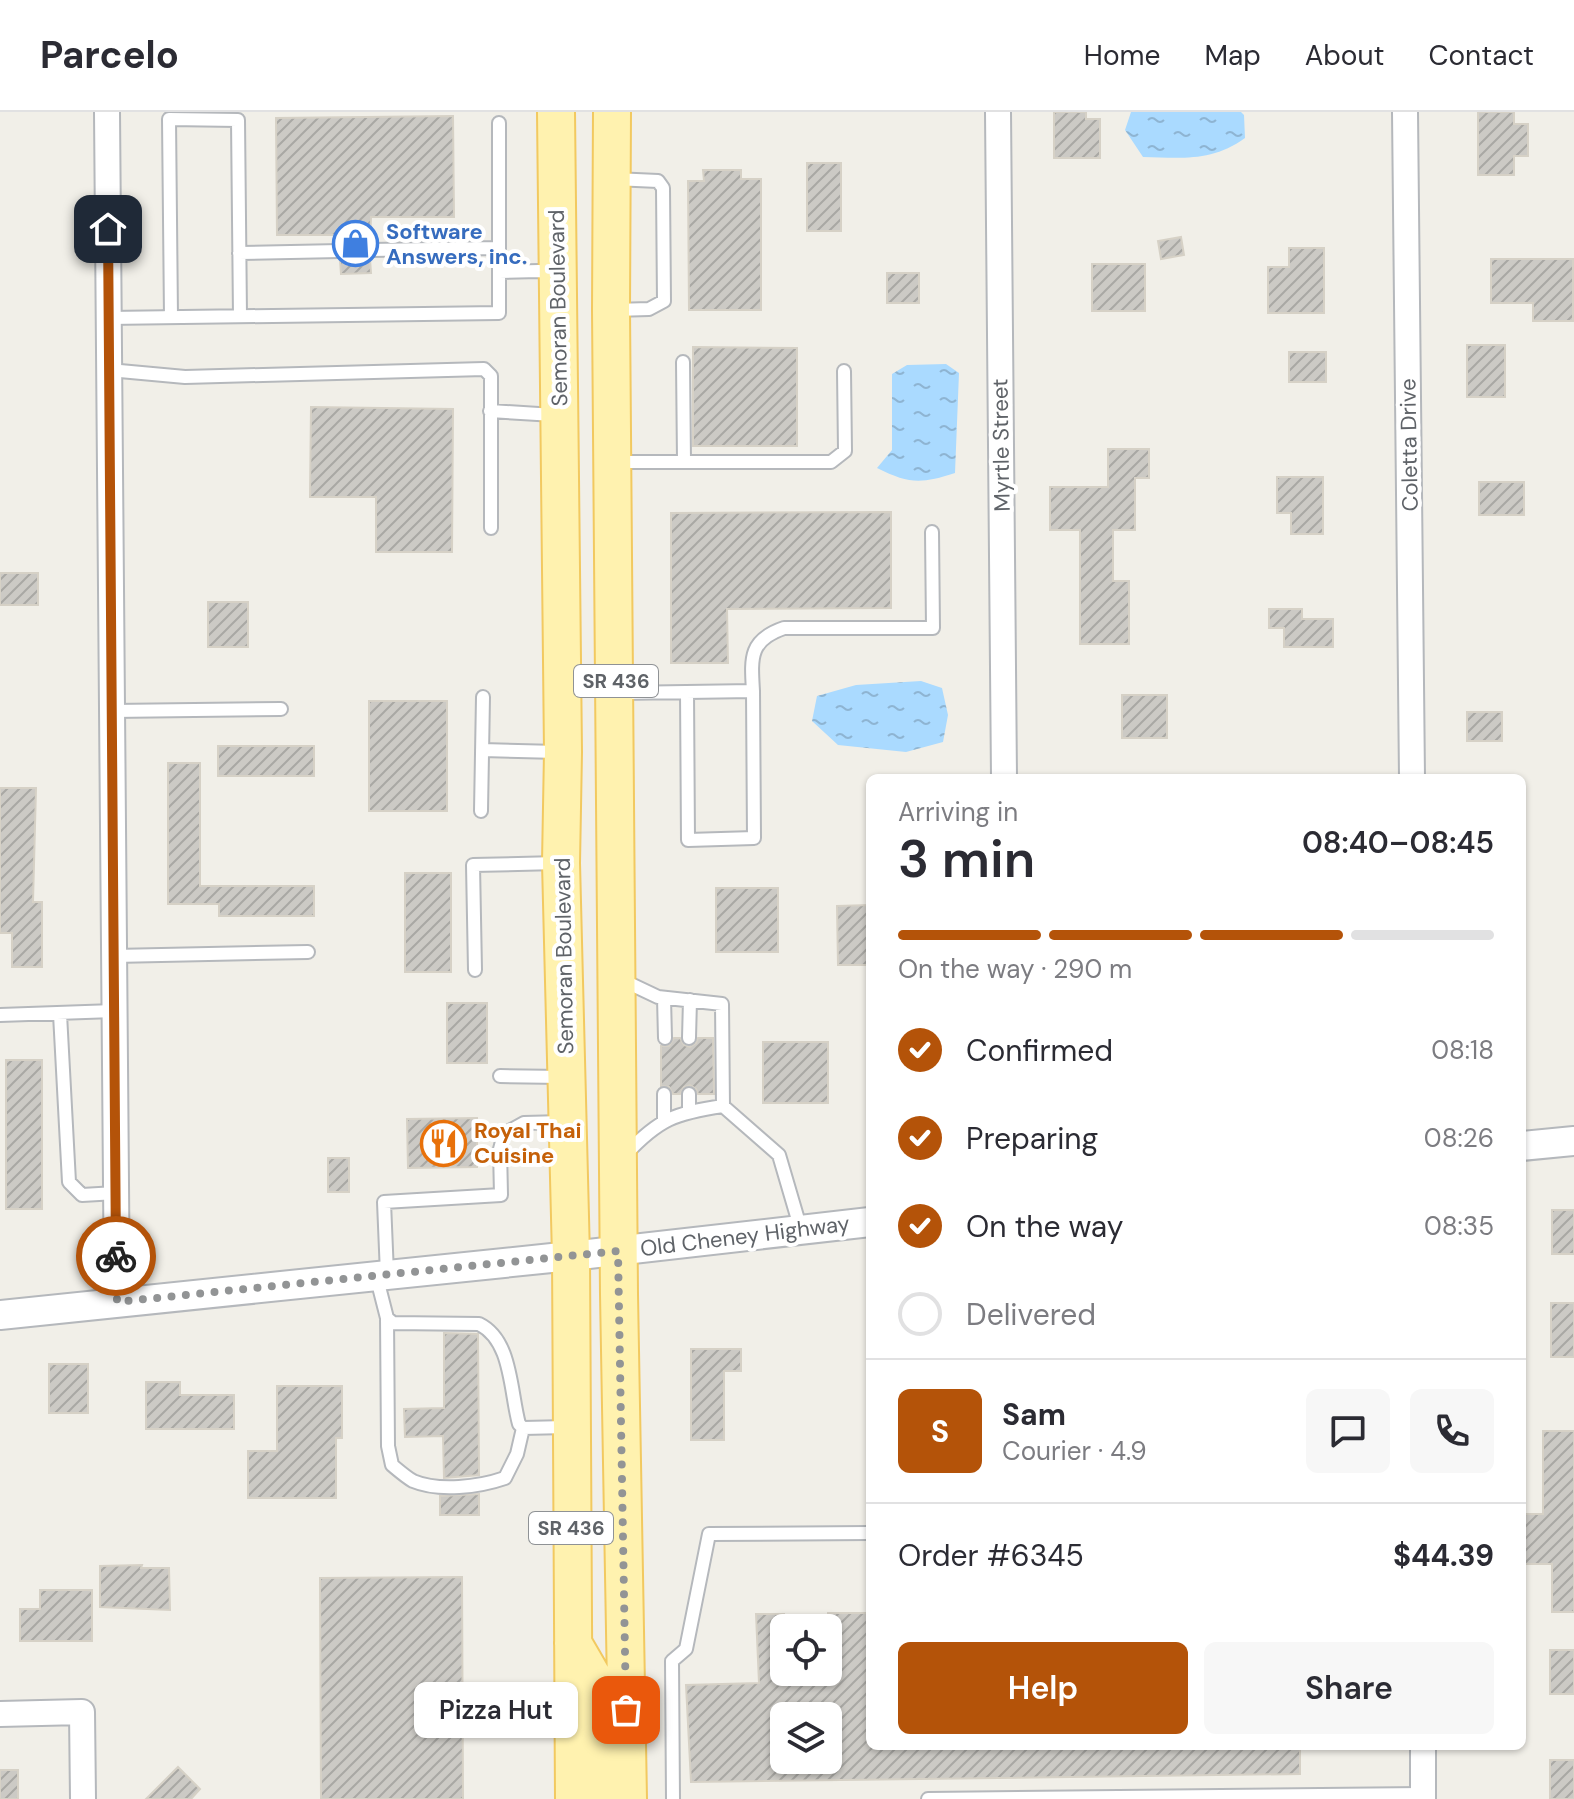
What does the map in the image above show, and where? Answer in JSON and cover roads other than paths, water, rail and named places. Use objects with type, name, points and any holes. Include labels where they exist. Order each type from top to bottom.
[{"type":"main road","name":"Semoran Boulevard","points":[[556,112],[563,752],[561,863],[571,1256],[574,1799]]},
{"type":"main road","name":"SR 436","points":[[612,112],[618,1251],[628,1799]]},
{"type":"main road","points":[[559,415],[582,465],[584,644],[616,693]]},
{"type":"main road","points":[[572,1642],[598,1686],[600,1799]]},
{"type":"street","points":[[107,112],[117,1302]]},
{"type":"street","name":"Myrtle Street","points":[[998,112],[1004,774]]},
{"type":"street","name":"Coletta Drive","points":[[1405,112],[1412,774]]},
{"type":"street","points":[[1526,1146],[1574,1141]]},
{"type":"street","name":"Old Cheney Highway","points":[[0,1315],[866,1222]]},
{"type":"street","points":[[0,1714],[82,1712],[83,1799]]},
{"type":"street","points":[[1423,1750],[1423,1797]]},
{"type":"lane","points":[[171,317],[169,119],[238,120],[240,316]]},
{"type":"lane","points":[[108,318],[499,313],[499,123]]},
{"type":"lane","points":[[611,310],[653,308],[664,301],[663,188],[658,181],[614,179]]},
{"type":"lane","points":[[370,250],[499,248]]},
{"type":"lane","points":[[239,253],[340,251]]},
{"type":"lane","points":[[499,272],[539,271],[558,276]]},
{"type":"lane","points":[[683,362],[684,461]]},
{"type":"lane","points":[[109,370],[185,377],[484,369],[491,376],[491,528]]},
{"type":"lane","points":[[614,462],[831,462],[845,451],[844,371]]},
{"type":"lane","points":[[490,411],[559,415]]},
{"type":"lane","points":[[687,692],[688,840],[754,838],[752,661],[758,643],[768,634],[784,628],[933,628],[932,532]]},
{"type":"lane","points":[[616,693],[753,691]]},
{"type":"lane","points":[[481,811],[483,697]]},
{"type":"lane","points":[[112,711],[281,709]]},
{"type":"lane","points":[[482,750],[563,752]]},
{"type":"lane","points":[[475,970],[473,865],[561,863]]},
{"type":"lane","points":[[114,956],[308,952]]},
{"type":"lane","points":[[617,978],[664,998],[722,1004],[723,1106],[779,1155],[801,1230]]},
{"type":"lane","points":[[664,998],[665,1038]]},
{"type":"lane","points":[[689,1038],[690,1000]]},
{"type":"lane","points":[[0,1015],[114,1011]]},
{"type":"lane","points":[[60,1014],[69,1182],[82,1195],[116,1193]]},
{"type":"lane","points":[[500,1076],[566,1077]]},
{"type":"lane","points":[[664,1094],[664,1122]]},
{"type":"lane","points":[[689,1094],[689,1111]]},
{"type":"lane","points":[[618,1162],[650,1128],[689,1111],[723,1106]]},
{"type":"lane","points":[[523,1428],[517,1454],[505,1478],[486,1484],[435,1486],[412,1480],[392,1465],[388,1446],[387,1318],[382,1275],[384,1202],[501,1195],[500,1149],[504,1134],[524,1123],[566,1122]]},
{"type":"lane","points":[[387,1318],[393,1323],[479,1324],[489,1329],[497,1337],[503,1354],[519,1424],[523,1428],[570,1426]]},
{"type":"lane","points":[[673,1799],[672,1661],[686,1649],[709,1534],[866,1533]]},
{"type":"lane","points":[[928,1799],[1423,1797]]},
{"type":"water","points":[[1131,112],[1241,112],[1244,115],[1245,138],[1208,155],[1143,157],[1125,130]]},
{"type":"water","points":[[946,364],[959,373],[955,473],[915,481],[877,468],[892,450],[892,374],[907,365]]},
{"type":"water","points":[[921,681],[942,688],[948,715],[943,742],[906,752],[838,745],[812,721],[817,696],[856,685]]},
{"type":"place","name":"Software Answers, inc.","points":[[355,244]]},
{"type":"place","name":"Royal Thai Cuisine","points":[[443,1143]]},
{"type":"place","name":"Pizza Hut","points":[[626,1710]]}]
